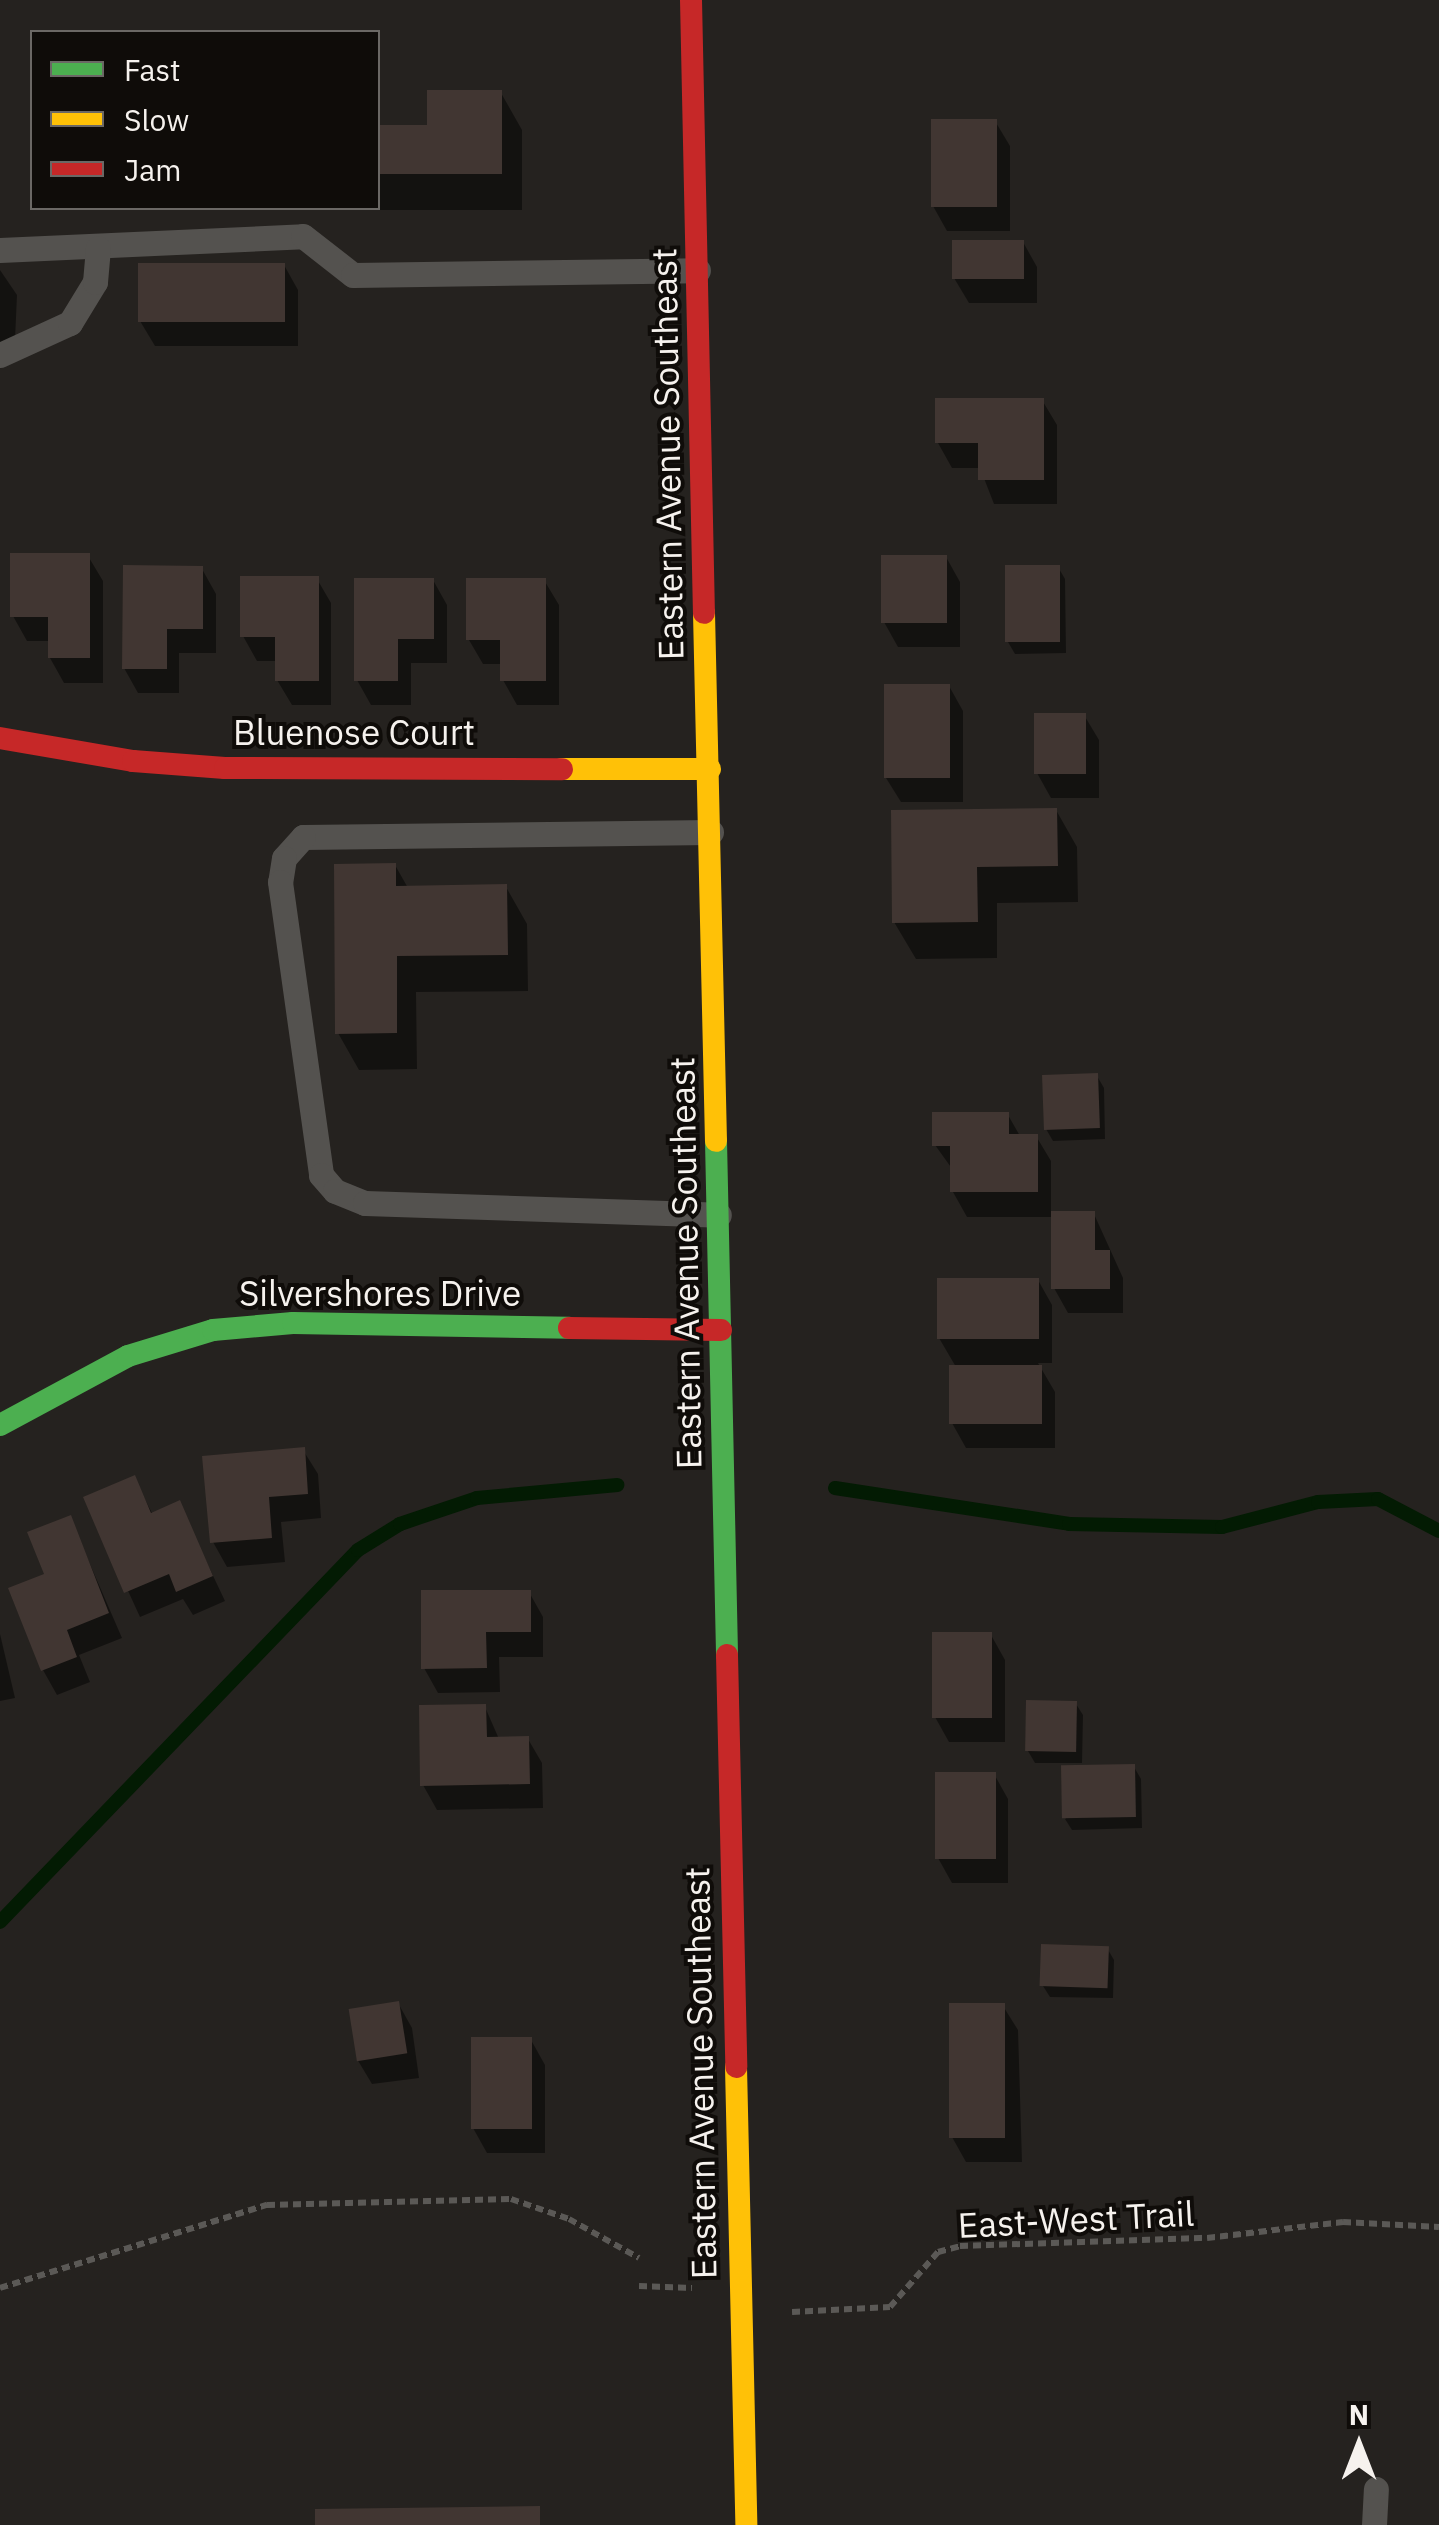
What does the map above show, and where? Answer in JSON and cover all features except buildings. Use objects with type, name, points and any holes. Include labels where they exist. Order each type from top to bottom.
[{"type":"street","name":"Eastern Avenue Southeast","points":[[691,0],[746,2525]]},
{"type":"street","name":"Bluenose Court","points":[[0,738],[133,762],[225,768],[710,769]]},
{"type":"street","name":"Silvershores Drive","points":[[0,1425],[128,1356],[213,1330],[293,1324],[721,1330]]},
{"type":"lane","points":[[0,250],[304,236],[353,275],[698,270]]},
{"type":"lane","points":[[0,355],[70,323],[95,282],[98,248]]},
{"type":"lane","points":[[711,832],[303,837],[284,858],[280,882],[321,1175],[336,1191],[364,1203],[719,1215]]},
{"type":"lane","points":[[1374,2525],[1376,2489]]},
{"type":"path","points":[[0,2288],[267,2205],[511,2199],[569,2219],[639,2258]]},
{"type":"path","name":"East-West Trail","points":[[740,2304],[754,2312],[890,2306],[938,2252],[960,2246],[1207,2238],[1343,2222],[1439,2226]]},
{"type":"waterway","points":[[0,1922],[358,1550],[400,1524],[477,1498],[617,1485]]},
{"type":"waterway","points":[[835,1488],[1069,1524],[1222,1527],[1318,1502],[1378,1499],[1439,1531]]},
{"type":"traffic: fast","points":[[716,1141],[727,1655]]},
{"type":"traffic: fast","points":[[0,1425],[128,1356],[213,1330],[293,1323],[569,1328]]},
{"type":"traffic: slow","points":[[704,613],[716,1141]]},
{"type":"traffic: slow","points":[[562,769],[710,769]]},
{"type":"traffic: slow","points":[[736,2067],[746,2525]]},
{"type":"traffic: jam","points":[[691,0],[704,613]]},
{"type":"traffic: jam","points":[[0,738],[133,761],[225,768],[562,769]]},
{"type":"traffic: jam","points":[[569,1328],[721,1330]]},
{"type":"traffic: jam","points":[[727,1655],[736,2067]]}]
